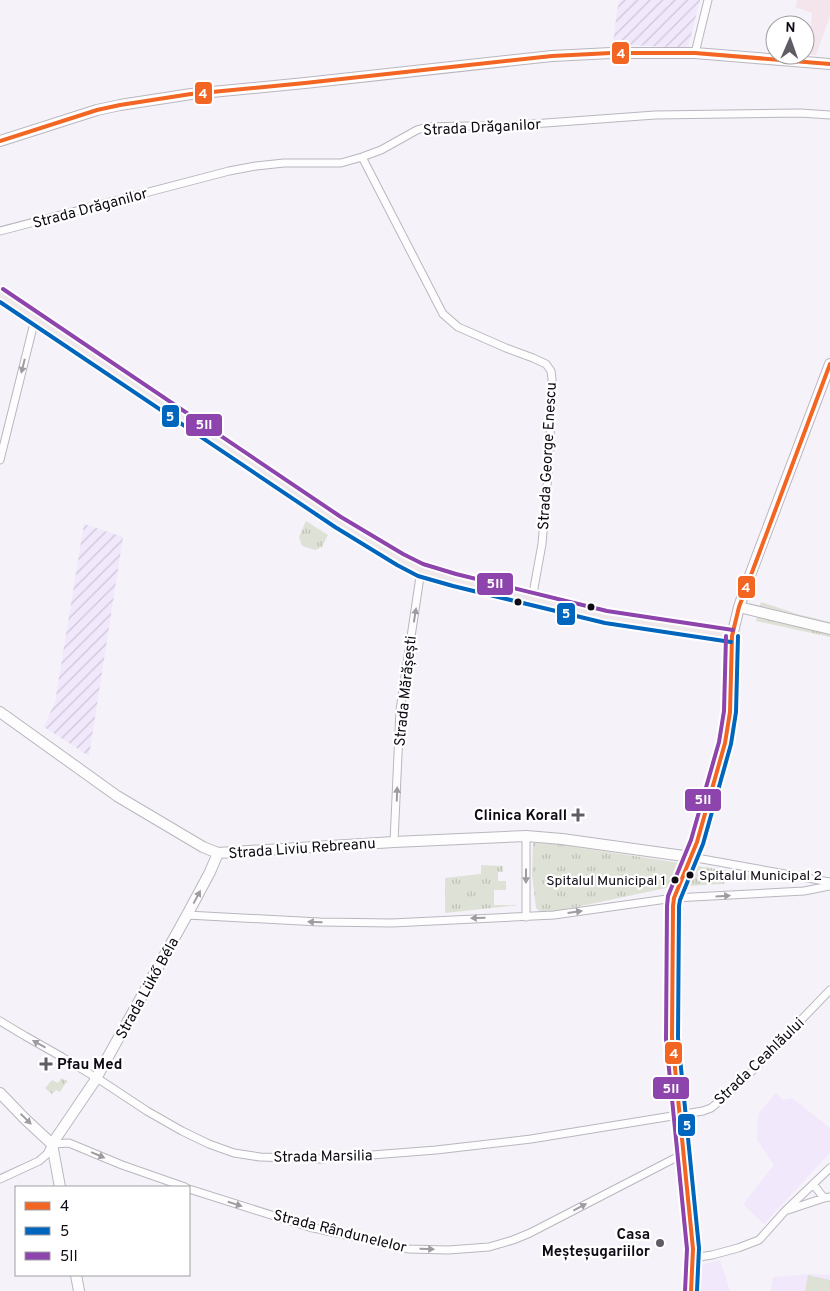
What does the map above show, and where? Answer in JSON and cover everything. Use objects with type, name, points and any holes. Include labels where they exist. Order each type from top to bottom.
[{"type":"main road","points":[[0,141],[97,110],[190,94],[552,56],[611,53],[695,53],[830,64]]},
{"type":"main road","points":[[0,294],[338,522],[400,560],[421,570],[454,580],[606,617],[732,636]]},
{"type":"main road","points":[[690,1291],[693,1258],[672,1038],[672,927],[674,898],[697,842],[725,743],[730,712],[732,636],[739,607],[830,364]]},
{"type":"main road","points":[[739,607],[830,630]]},
{"type":"main road","name":"Strada Liviu Rebreanu","points":[[0,712],[117,796],[203,847],[218,853],[526,836],[571,840],[692,857]]},
{"type":"main road","name":"Strada Lükő Béla","points":[[52,1144],[96,1078],[187,915],[218,853]]},
{"type":"main road","points":[[0,1093],[52,1144],[60,1186]]},
{"type":"main road","points":[[76,1276],[79,1291]]},
{"type":"street","points":[[695,53],[708,0]]},
{"type":"street","name":"Strada Drăganilor","points":[[0,232],[256,166],[284,163],[341,163],[362,158],[417,130],[427,127],[504,126],[655,115],[800,112],[830,115]]},
{"type":"street","name":"Strada George Enescu","points":[[362,158],[443,314],[458,327],[546,364],[551,371],[552,402],[542,544],[532,599]]},
{"type":"street","points":[[0,460],[35,318]]},
{"type":"street","name":"Strada Mărășești","points":[[394,842],[400,710],[421,570]]},
{"type":"street","points":[[526,836],[526,917]]},
{"type":"street","points":[[692,857],[830,884]]},
{"type":"street","points":[[187,915],[320,922],[392,923],[526,917],[554,915],[674,898],[804,891],[830,884]]},
{"type":"street","name":"Strada Ceahlăului","points":[[680,1114],[704,1111],[716,1104],[750,1073],[830,990]]},
{"type":"street","name":"Strada Marsilia","points":[[0,1021],[182,1131],[234,1153],[260,1157],[321,1159],[436,1150],[531,1139],[680,1114]]},
{"type":"street","points":[[0,1179],[39,1161],[47,1154],[52,1144],[69,1142],[122,1165],[182,1186]]},
{"type":"street","name":"Strada Rândunelelor","points":[[190,1189],[309,1227],[409,1249],[448,1250],[489,1246],[513,1240],[683,1154]]},
{"type":"street","points":[[693,1258],[712,1255],[752,1244],[759,1240],[830,1168]]},
{"type":"street","points":[[785,1212],[827,1198],[813,1184]]},
{"type":"shaded area","points":[[620,0],[700,0],[688,48],[613,44]]},
{"type":"shaded area","points":[[798,0],[830,0],[830,16],[816,55],[815,15],[795,7]]},
{"type":"shaded area","points":[[84,524],[123,537],[89,756],[44,727],[55,702]]},
{"type":"shaded area","points":[[776,1093],[783,1100],[792,1098],[830,1128],[830,1153],[764,1224],[743,1204],[774,1165],[757,1140],[758,1114]]},
{"type":"shaded area","points":[[720,1260],[730,1291],[695,1291],[697,1266]]},
{"type":"shaded area","points":[[810,1274],[830,1275],[830,1291],[771,1291],[773,1277]]},
{"type":"green space","points":[[306,521],[328,535],[322,547],[315,550],[302,546],[299,537]]},
{"type":"green space","points":[[761,602],[797,614],[830,622],[830,624],[760,606]]},
{"type":"green space","points":[[757,617],[830,633],[830,637],[756,621]]},
{"type":"green space","points":[[533,843],[556,844],[680,863],[671,887],[543,914],[536,908],[532,875]]},
{"type":"green space","points":[[481,865],[503,866],[503,872],[498,872],[498,881],[506,881],[506,890],[494,890],[494,905],[518,905],[445,913],[445,878],[481,874]]},
{"type":"green space","points":[[692,865],[782,880],[762,882],[762,879],[725,881],[724,884],[686,886]]},
{"type":"green space","points":[[61,1078],[67,1081],[60,1092],[56,1090],[52,1094],[45,1088],[52,1080],[58,1083]]},
{"type":"green space","points":[[808,1275],[830,1280],[830,1291],[805,1291]]},
{"type":"transit line","name":"4","points":[[0,141],[97,110],[191,94],[552,56],[611,53],[695,53],[830,64]]},
{"type":"transit line","name":"5II","points":[[3,289],[341,517],[423,564],[456,574],[607,611],[733,630]]},
{"type":"transit line","name":"5","points":[[0,302],[335,527],[418,576],[605,623],[731,642]]},
{"type":"transit line","name":"4","points":[[691,1291],[693,1249],[672,1038],[674,898],[697,842],[725,743],[730,712],[732,636],[739,607],[830,364]]},
{"type":"transit line","name":"5II","points":[[685,1291],[687,1249],[666,1039],[667,906],[668,896],[691,840],[719,742],[724,711],[726,636]]},
{"type":"transit line","name":"5","points":[[697,1291],[699,1248],[678,1038],[679,906],[703,844],[731,744],[736,712],[738,636]]},
{"type":"place","name":"Clinica Korall","points":[[578,815]]},
{"type":"place","name":"Spitalul Municipal 2","points":[[690,875]]},
{"type":"place","name":"Spitalul Municipal 1","points":[[675,880]]},
{"type":"place","name":"Pfau Med","points":[[46,1064]]},
{"type":"place","name":"Casa Meșteșugariilor","points":[[660,1243]]}]
